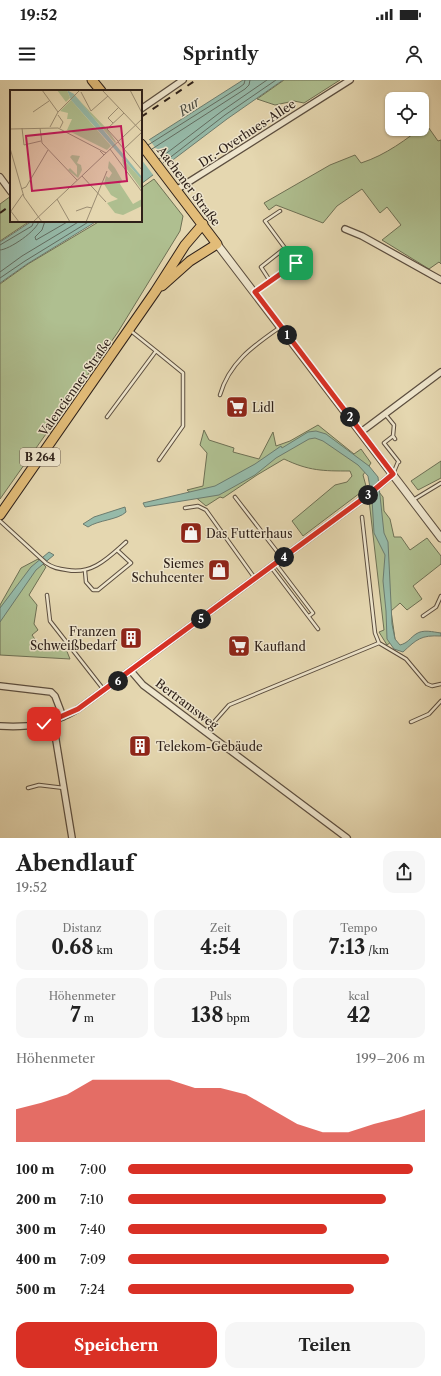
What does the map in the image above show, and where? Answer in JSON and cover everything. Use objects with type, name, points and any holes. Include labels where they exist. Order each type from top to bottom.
[{"type":"main road","points":[[92,80],[100,90]]},
{"type":"main road","name":"Aachener Straße","points":[[142,145],[217,244]]},
{"type":"main road","name":"Valencienner Straße","points":[[0,515],[129,330],[185,245],[203,224]]},
{"type":"main road","name":"Valencienner Straße","points":[[155,292],[190,261],[217,244]]},
{"type":"main road","points":[[185,245],[184,254],[190,261]]},
{"type":"street","points":[[142,108],[182,80]]},
{"type":"street","name":"Dr.-Overhues-Allee","points":[[174,187],[350,80]]},
{"type":"street","points":[[0,177],[10,191]]},
{"type":"street","points":[[344,229],[362,236],[441,280]]},
{"type":"street","points":[[217,244],[441,538]]},
{"type":"street","points":[[361,432],[441,372]]},
{"type":"street","points":[[0,726],[33,727],[53,722],[78,709],[368,495],[393,474]]},
{"type":"street","name":"Bertramsweg","points":[[131,671],[143,685],[347,838]]},
{"type":"street","points":[[0,686],[51,692],[55,696],[63,717]]},
{"type":"street","points":[[53,722],[72,838]]},
{"type":"lane","points":[[255,292],[296,263],[265,221],[280,210]]},
{"type":"lane","points":[[270,281],[261,268],[284,248]]},
{"type":"lane","points":[[220,395],[224,380],[238,360],[281,327]]},
{"type":"lane","points":[[129,330],[183,373],[183,426],[159,460]]},
{"type":"lane","points":[[107,417],[156,351]]},
{"type":"lane","points":[[385,414],[394,425],[394,438],[384,443],[399,462],[393,474]]},
{"type":"lane","points":[[412,500],[441,483]]},
{"type":"lane","points":[[235,497],[282,558]]},
{"type":"lane","points":[[185,508],[198,506],[206,510],[254,578]]},
{"type":"lane","points":[[362,517],[375,632],[379,643],[406,659],[427,684],[432,686],[441,684]]},
{"type":"lane","points":[[0,521],[46,563],[52,567],[75,572],[94,568],[126,542]]},
{"type":"lane","points":[[84,571],[86,582],[93,590],[98,590],[131,563],[117,550]]},
{"type":"lane","points":[[273,565],[313,613],[309,616]]},
{"type":"lane","points":[[273,565],[318,628]]},
{"type":"lane","points":[[47,595],[50,621],[104,690]]},
{"type":"lane","points":[[423,616],[436,607],[441,596]]},
{"type":"lane","points":[[206,731],[229,705],[379,643]]},
{"type":"lane","points":[[411,722],[429,714],[441,701]]},
{"type":"lane","points":[[28,788],[39,786],[64,788]]},
{"type":"shaded area","points":[[284,80],[340,80],[304,103],[294,101],[275,105],[257,99]]},
{"type":"shaded area","points":[[429,128],[438,141],[441,140],[441,264],[439,262],[429,269],[382,240],[401,225],[387,207],[380,213],[362,189],[337,206],[323,223],[276,205],[269,210],[264,203],[330,165],[355,155],[361,163],[379,156],[410,136],[429,136]]},
{"type":"shaded area","points":[[154,179],[183,216],[180,231],[118,332],[0,499],[0,284],[28,264],[98,222],[142,222],[142,187]]},
{"type":"shaded area","points":[[10,197],[10,222],[28,222],[0,241],[0,204]]},
{"type":"shaded area","points":[[318,425],[354,454],[361,449],[371,463],[363,475],[366,486],[360,493],[303,536],[292,521],[335,485],[347,482],[352,476],[350,471],[316,470],[284,459],[223,498],[220,497],[206,506],[187,490],[203,486],[207,453],[200,445],[204,430],[209,440],[234,448],[233,452],[259,459],[273,432],[276,446],[290,441]]},
{"type":"shaded area","points":[[441,461],[441,478],[418,490],[411,481]]},
{"type":"shaded area","points":[[379,492],[383,497],[384,511],[390,519],[394,537],[401,537],[410,550],[427,538],[441,556],[441,564],[413,586],[422,599],[407,610],[400,603],[391,611],[395,639],[387,645],[379,632],[384,630],[369,500]]},
{"type":"shaded area","points":[[38,559],[46,567],[29,595],[37,605],[34,624],[38,630],[32,635],[41,648],[66,649],[70,659],[0,655],[0,605],[21,568]]},
{"type":"water","points":[[243,80],[283,80],[227,119],[142,183],[142,144]]},
{"type":"water","points":[[30,222],[95,222],[27,264],[0,283],[0,242]]},
{"type":"water","points":[[316,431],[326,434],[369,466],[378,477],[384,533],[388,542],[392,624],[395,639],[400,645],[407,642],[419,632],[428,631],[441,633],[441,636],[424,637],[412,644],[403,652],[394,649],[387,639],[383,581],[385,555],[374,533],[372,499],[368,476],[358,465],[323,441],[315,438],[309,439],[276,458],[255,475],[219,495],[145,507],[143,503],[215,486],[255,464],[281,446],[282,448],[308,432]]},
{"type":"water","points":[[125,507],[126,512],[118,517],[88,527],[83,524],[94,517]]},
{"type":"water","points":[[49,552],[54,555],[36,570],[0,622],[0,608],[31,567]]},
{"type":"pier","points":[[148,138],[169,166],[154,176],[142,160],[142,141]]},
{"type":"railway","points":[[142,116],[196,80]]},
{"type":"railway","points":[[0,213],[10,206]]},
{"type":"place","name":"Lidl","points":[[237,407]]},
{"type":"place","name":"Das Futterhaus","points":[[191,533]]},
{"type":"place","name":"Siemes Schuhcenter","points":[[219,570]]},
{"type":"place","name":"Franzen Schweißbedarf","points":[[131,638]]},
{"type":"place","name":"Kaufland","points":[[239,646]]},
{"type":"place","name":"Telekom-Gebäude","points":[[140,746]]},
{"type":"route","points":[[44,724],[53,722],[71,714],[78,709],[368,495],[393,474],[255,292],[296,263]]},
{"type":"water label","name":"Rur","points":[[189,106]]}]
